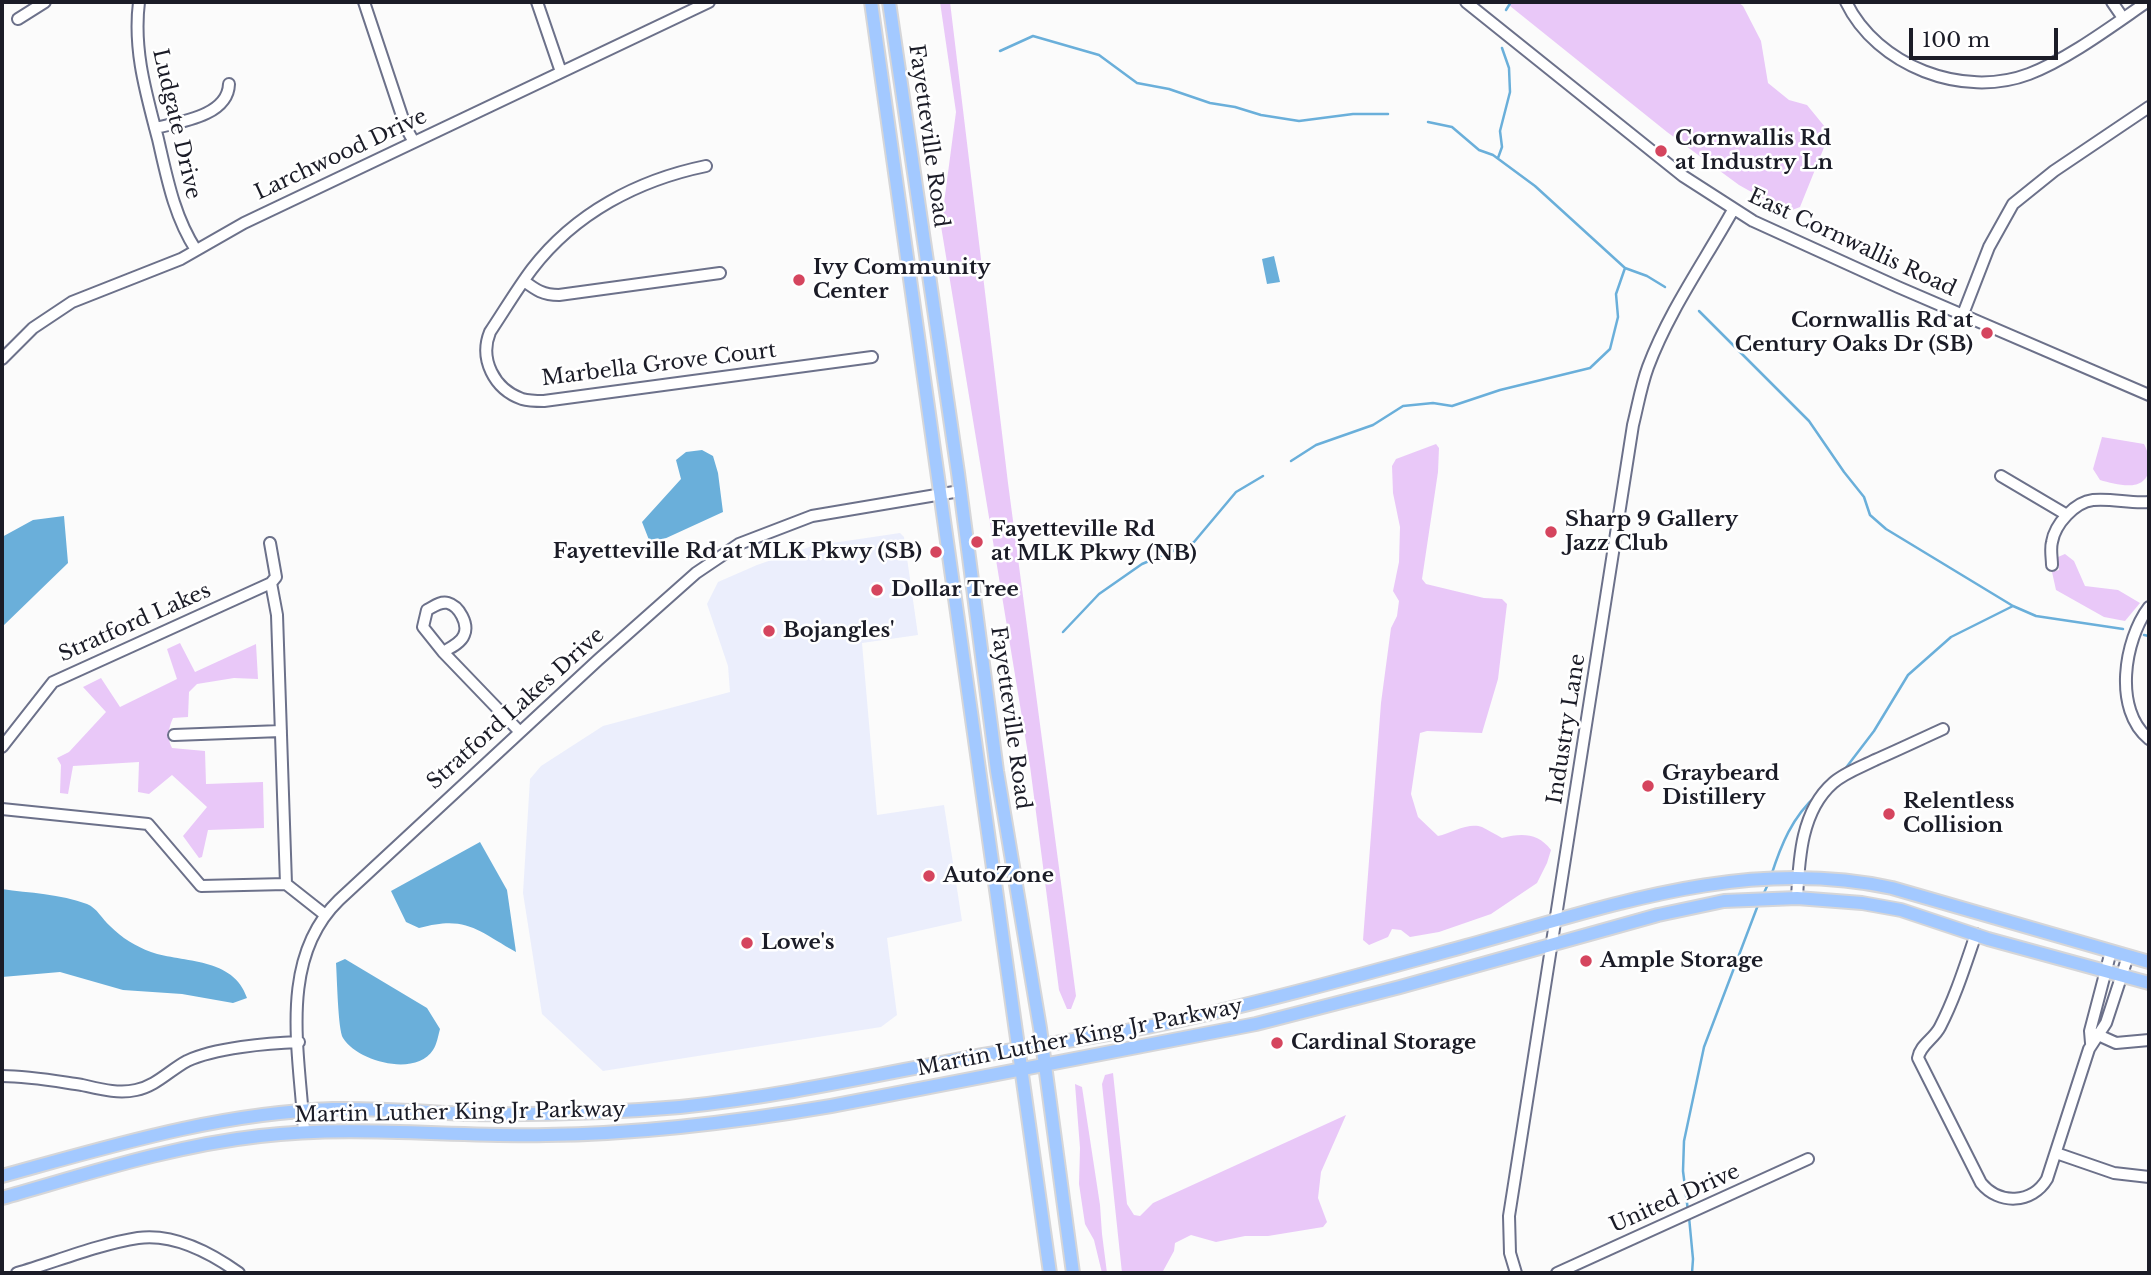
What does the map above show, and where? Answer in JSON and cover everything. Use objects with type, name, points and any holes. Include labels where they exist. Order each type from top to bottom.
[{"type":"main road","name":"Fayetteville Road","points":[[870,2],[1050,1273]]},
{"type":"main road","name":"Fayetteville Road","points":[[889,2],[1007,836],[1042,1045],[1073,1273]]},
{"type":"main road","name":"Martin Luther King Jr Parkway","points":[[2,1176],[181,1128],[271,1114],[374,1109],[534,1114],[678,1107],[771,1095],[1154,1025],[1306,990],[1664,891],[1732,880],[1798,877],[1856,880],[2149,962]]},
{"type":"main road","name":"Martin Luther King Jr Parkway","points":[[2,1198],[202,1144],[304,1132],[356,1130],[546,1135],[661,1129],[818,1108],[1274,1020],[1699,905],[1752,898],[1862,903],[1900,910],[2149,984]]},
{"type":"street","points":[[18,19],[45,2]]},
{"type":"street","name":"Ludgate Drive","points":[[139,2],[137,41],[140,66],[176,214],[196,250]]},
{"type":"street","points":[[364,2],[406,128],[414,142]]},
{"type":"street","points":[[537,2],[561,72]]},
{"type":"street","name":"Larchwood Drive","points":[[2,359],[33,328],[72,302],[160,268],[244,223],[709,2]]},
{"type":"street","name":"East Cornwallis Road","points":[[1466,2],[1683,176],[1733,210],[1779,234],[2149,395]]},
{"type":"street","points":[[1846,2],[1865,30],[1898,59],[1946,78],[1970,82],[1999,81],[2027,75],[2053,63],[2147,2]]},
{"type":"street","points":[[2112,2],[2123,18]]},
{"type":"street","points":[[155,128],[192,118],[220,105],[226,98],[229,84]]},
{"type":"street","points":[[1963,314],[1989,247],[2013,204],[2054,171],[2149,107]]},
{"type":"street","name":"Marbella Grove Court","points":[[706,166],[656,179],[631,190],[595,210],[562,236],[524,281],[490,332],[486,342],[488,367],[494,378],[522,399],[544,401],[872,358]]},
{"type":"street","name":"Industry Lane","points":[[1516,1273],[1510,1253],[1509,1216],[1554,943],[1633,425],[1642,386],[1669,322],[1733,210]]},
{"type":"street","points":[[524,281],[539,293],[559,295],[720,273]]},
{"type":"street","points":[[2001,476],[2067,515]]},
{"type":"street","name":"Stratford Lakes Drive","points":[[304,1132],[297,984],[308,943],[324,915],[519,731],[696,573],[739,544],[812,516],[960,491]]},
{"type":"street","points":[[2052,565],[2052,542],[2067,515],[2091,500],[2149,502]]},
{"type":"street","points":[[270,543],[276,577],[271,583],[277,615],[286,884]]},
{"type":"street","name":"Stratford Lakes","points":[[2,747],[53,682],[271,583]]},
{"type":"street","points":[[443,652],[455,645],[464,635],[466,623],[459,611],[449,603],[439,603],[427,610],[423,627],[443,652],[519,731]]},
{"type":"street","points":[[2149,607],[2136,627],[2128,650],[2126,673],[2135,725],[2149,739]]},
{"type":"street","points":[[1797,898],[1801,847],[1810,815],[1832,784],[1843,775],[1943,729]]},
{"type":"street","points":[[174,734],[281,731]]},
{"type":"street","points":[[2,809],[148,824],[201,886],[286,884],[324,915]]},
{"type":"street","points":[[1976,934],[1963,976],[1938,1030],[1919,1052],[1919,1063],[1986,1189],[2010,1200],[2030,1195],[2043,1185],[2056,1153],[2093,1036],[2111,951]]},
{"type":"street","points":[[2093,1036],[2106,1023],[2128,956]]},
{"type":"street","points":[[2093,1036],[2116,1043],[2149,1040]]},
{"type":"street","points":[[2,1076],[26,1076],[113,1091],[136,1090],[158,1081],[186,1062],[205,1054],[299,1042]]},
{"type":"street","points":[[2056,1153],[2113,1173],[2149,1177]]},
{"type":"street","name":"United Drive","points":[[1557,1273],[1808,1159]]},
{"type":"street","points":[[17,1273],[140,1238],[167,1240],[205,1250],[239,1273]]},
{"type":"shaded area","points":[[940,2],[950,2],[1008,483],[1076,996],[1071,1009],[1067,1009],[1059,990],[1030,766],[941,226],[956,112]]},
{"type":"shaded area","points":[[1505,2],[1738,2],[1743,6],[1761,41],[1768,83],[1789,100],[1807,105],[1825,127],[1827,140],[1800,207],[1787,212],[1739,185],[1667,132]]},
{"type":"shaded area","points":[[2102,437],[2144,444],[2149,465],[2144,480],[2138,484],[2123,485],[2100,480],[2093,469]]},
{"type":"shaded area","points":[[1436,444],[1439,448],[1438,472],[1422,579],[1426,584],[1484,598],[1502,599],[1507,604],[1498,679],[1482,733],[1420,733],[1411,794],[1418,817],[1438,836],[1477,826],[1502,838],[1516,835],[1535,837],[1551,850],[1537,883],[1491,914],[1439,932],[1410,937],[1401,930],[1392,929],[1388,937],[1369,945],[1363,940],[1381,703],[1391,628],[1397,616],[1399,601],[1393,591],[1399,562],[1400,527],[1393,493],[1392,466],[1396,459]]},
{"type":"shaded area","points":[[900,533],[904,537],[918,635],[862,643],[877,815],[944,805],[962,921],[887,938],[897,1015],[881,1027],[603,1071],[542,1014],[523,893],[530,779],[541,766],[603,726],[730,692],[728,666],[707,604],[718,582],[812,546]]},
{"type":"shaded area","points":[[2065,554],[2074,561],[2085,586],[2118,590],[2140,603],[2125,621],[2104,617],[2056,590],[2052,572],[2059,570],[2058,557]]},
{"type":"shaded area","points":[[180,643],[195,672],[256,644],[258,679],[234,678],[197,684],[189,692],[188,717],[173,718],[170,726],[172,748],[205,751],[206,784],[263,782],[264,828],[208,830],[202,857],[199,858],[183,836],[207,807],[172,775],[149,794],[138,792],[139,762],[73,766],[68,794],[60,793],[61,765],[57,758],[69,752],[106,712],[83,687],[101,678],[120,707],[177,679],[167,649]]},
{"type":"shaded area","points":[[1113,1073],[1127,1204],[1134,1215],[1140,1216],[1153,1203],[1346,1115],[1321,1172],[1318,1198],[1327,1222],[1323,1227],[1216,1242],[1191,1235],[1175,1243],[1174,1251],[1162,1273],[1122,1273],[1102,1084],[1105,1075]]},
{"type":"shaded area","points":[[1075,1084],[1082,1087],[1100,1205],[1107,1273],[1102,1273],[1094,1240],[1085,1224],[1079,1184],[1080,1148]]},
{"type":"water","points":[[1274,256],[1280,282],[1267,284],[1262,259]]},
{"type":"water","points":[[702,450],[713,456],[723,512],[651,545],[642,522],[681,479],[676,460],[686,452]]},
{"type":"water","points":[[64,516],[68,563],[2,627],[2,537],[33,520]]},
{"type":"water","points":[[480,842],[507,890],[516,952],[481,931],[460,924],[435,924],[419,928],[406,922],[391,891]]},
{"type":"water","points":[[2,889],[56,896],[87,904],[119,934],[140,947],[219,968],[231,975],[247,998],[233,1003],[182,994],[123,990],[60,972],[2,977]]},
{"type":"water","points":[[345,959],[427,1008],[440,1029],[433,1050],[425,1058],[414,1063],[387,1063],[350,1047],[341,1033],[336,963]]},
{"type":"waterway","points":[[1506,10],[1511,2]]},
{"type":"waterway","points":[[1000,51],[1033,36],[1099,55],[1137,83],[1169,89],[1210,103],[1261,115],[1299,121],[1353,114],[1388,114]]},
{"type":"waterway","points":[[1498,158],[1502,147],[1500,131],[1510,92],[1509,68],[1502,48]]},
{"type":"waterway","points":[[1428,122],[1452,127],[1479,150],[1493,155],[1535,186],[1625,268],[1647,276],[1665,287]]},
{"type":"waterway","points":[[1291,461],[1316,445],[1373,425],[1403,406],[1433,403],[1452,406],[1500,390],[1590,368],[1610,349],[1618,317],[1616,294],[1625,268]]},
{"type":"waterway","points":[[1699,311],[1809,421],[1864,497],[1870,515],[1886,529],[2013,606],[2036,616],[2123,629]]},
{"type":"waterway","points":[[1063,632],[1099,594],[1142,564],[1194,542],[1236,492],[1263,476]]},
{"type":"waterway","points":[[1845,769],[1874,731],[1908,675],[1951,637],[2013,606]]},
{"type":"waterway","points":[[2144,635],[2149,636]]},
{"type":"waterway","points":[[1771,876],[1788,832],[1817,795]]},
{"type":"waterway","points":[[1763,895],[1769,882]]},
{"type":"waterway","points":[[1688,1211],[1683,1171],[1684,1141],[1704,1047],[1758,905]]},
{"type":"waterway","points":[[1689,1217],[1692,1273]]},
{"type":"place","name":"Cornwallis Rd at Industry Ln","points":[[1661,151]]},
{"type":"place","name":"Ivy Community Center","points":[[799,280]]},
{"type":"place","name":"Cornwallis Rd at Century Oaks Dr (SB)","points":[[1987,333]]},
{"type":"place","name":"Sharp 9 Gallery Jazz Club","points":[[1551,532]]},
{"type":"place","name":"Fayetteville Rd at MLK Pkwy (NB)","points":[[977,542]]},
{"type":"place","name":"Fayetteville Rd at MLK Pkwy (SB)","points":[[936,552]]},
{"type":"place","name":"Dollar Tree","points":[[877,590]]},
{"type":"place","name":"Bojangles'","points":[[769,631]]},
{"type":"place","name":"Graybeard Distillery","points":[[1648,786]]},
{"type":"place","name":"Relentless Collision","points":[[1889,814]]},
{"type":"place","name":"AutoZone","points":[[929,876]]},
{"type":"place","name":"Lowe's","points":[[747,943]]},
{"type":"place","name":"Ample Storage","points":[[1586,961]]},
{"type":"place","name":"Cardinal Storage","points":[[1277,1043]]}]
